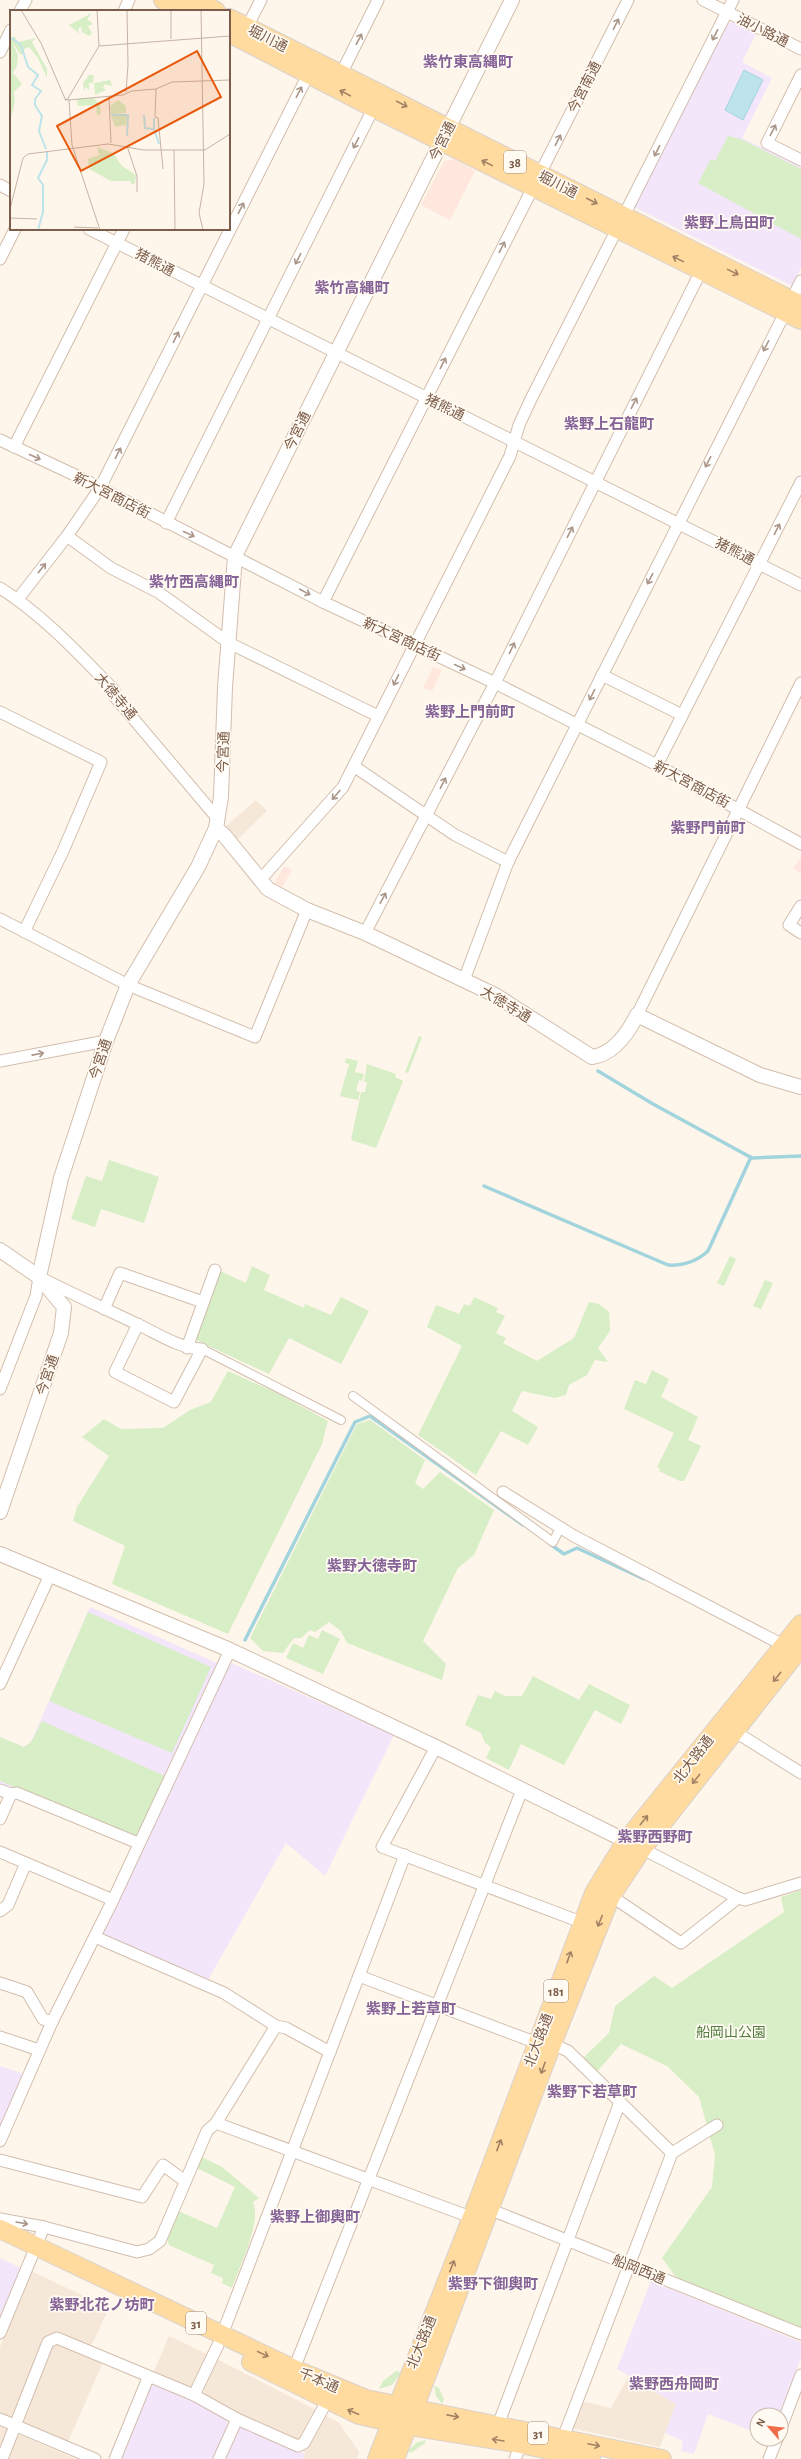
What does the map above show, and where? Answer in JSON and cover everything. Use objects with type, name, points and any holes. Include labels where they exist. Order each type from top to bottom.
[{"type":"main road","points":[[163,0],[183,10]]},
{"type":"main road","name":"堀川通","points":[[194,0],[210,10]]},
{"type":"main road","name":"堀川通","points":[[230,21],[247,27],[312,68],[341,74],[377,101]]},
{"type":"main road","name":"堀川通","points":[[230,22],[312,68],[377,101],[704,265],[792,306],[801,320]]},
{"type":"main road","name":"北大路通","points":[[396,2459],[481,2213],[544,2043],[582,1922],[602,1879],[634,1845],[734,1731],[796,1647],[801,1624]]},
{"type":"main road","name":"北大路通","points":[[544,2043],[634,1845],[796,1647]]},
{"type":"main road","name":"北大路通","points":[[377,2459],[394,2414],[481,2213]]},
{"type":"main road","name":"千本通","points":[[0,2229],[34,2252],[220,2340],[366,2399],[394,2414]]},
{"type":"main road","name":"千本通","points":[[0,2243],[34,2252]]},
{"type":"main road","name":"千本通","points":[[220,2340],[327,2401],[359,2415],[394,2414],[518,2451],[591,2459]]},
{"type":"main road","name":"千本通","points":[[411,2418],[498,2425],[662,2459]]},
{"type":"street","points":[[21,10],[26,0]]},
{"type":"street","points":[[124,10],[129,0]]},
{"type":"street","points":[[247,27],[261,0]]},
{"type":"street","points":[[341,74],[378,0]]},
{"type":"street","name":"今宮通","points":[[0,1512],[64,1322],[64,1307],[39,1277],[61,1178],[106,1041],[128,985],[198,867],[217,824],[221,797],[235,556],[512,0]]},
{"type":"street","name":"今宮南通","points":[[323,602],[422,409],[425,398],[628,0]]},
{"type":"street","name":"油小路通","points":[[703,0],[801,50]]},
{"type":"street","points":[[261,880],[343,787],[355,767],[413,645],[510,456],[514,441],[531,399],[733,0]]},
{"type":"street","points":[[0,52],[10,32]]},
{"type":"street","points":[[18,599],[67,536],[100,488],[312,68]]},
{"type":"street","points":[[801,75],[766,143],[801,160]]},
{"type":"street","points":[[166,523],[377,101]]},
{"type":"street","points":[[0,185],[10,190]]},
{"type":"street","points":[[0,259],[14,230]]},
{"type":"street","name":"猪熊通","points":[[91,230],[267,320],[336,352],[425,398],[678,522],[801,585]]},
{"type":"street","points":[[14,447],[123,230]]},
{"type":"street","points":[[365,933],[495,683],[704,265]]},
{"type":"street","points":[[464,980],[508,862],[678,522],[792,306],[801,281]]},
{"type":"street","name":"新大宮商店街","points":[[0,440],[100,488],[323,602],[495,683],[657,765],[801,844]]},
{"type":"street","points":[[657,765],[801,482]]},
{"type":"street","points":[[67,536],[111,568],[158,592],[229,644],[378,716]]},
{"type":"street","name":"大徳寺通","points":[[0,588],[18,599],[46,622],[114,690],[115,697],[268,889],[307,910],[365,933],[495,995],[592,1057],[599,1056],[628,1034],[637,1015]]},
{"type":"street","points":[[602,675],[682,715]]},
{"type":"street","points":[[800,1085],[760,1075],[637,1015],[801,683]]},
{"type":"street","points":[[0,712],[101,762],[63,851],[24,932]]},
{"type":"street","points":[[355,767],[455,834],[508,862]]},
{"type":"street","points":[[801,906],[789,925],[801,933]]},
{"type":"street","points":[[0,919],[128,985],[255,1037],[307,910]]},
{"type":"street","points":[[0,1061],[106,1041]]},
{"type":"street","points":[[0,1250],[39,1277],[104,1310],[138,1324],[187,1348],[202,1349],[341,1420]]},
{"type":"street","points":[[187,1348],[214,1270]]},
{"type":"street","points":[[104,1310],[120,1273],[203,1302]]},
{"type":"street","points":[[0,1389],[36,1296],[39,1277]]},
{"type":"street","points":[[138,1324],[115,1372],[174,1402],[202,1349]]},
{"type":"street","points":[[353,1396],[553,1542],[560,1528]]},
{"type":"street","points":[[499,1503],[504,1492],[560,1528],[796,1647]]},
{"type":"street","points":[[519,1517],[526,1505]]},
{"type":"street","points":[[0,1554],[230,1650],[436,1747],[738,1898],[745,1900],[801,1884]]},
{"type":"street","points":[[0,1684],[50,1575]]},
{"type":"street","points":[[0,2141],[52,2022],[113,1900],[138,1843],[230,1650]]},
{"type":"street","points":[[734,1731],[801,1773]]},
{"type":"street","points":[[436,1747],[382,1847],[582,1922]]},
{"type":"street","points":[[294,2369],[522,1790]]},
{"type":"street","points":[[0,1819],[5,1792],[17,1793],[138,1843]]},
{"type":"street","points":[[0,1852],[113,1900]]},
{"type":"street","points":[[194,2395],[220,2340],[404,1856]]},
{"type":"street","points":[[0,1911],[8,1906],[26,1863]]},
{"type":"street","points":[[611,1896],[681,1943],[738,1898]]},
{"type":"street","points":[[95,1937],[224,1993],[276,2026],[286,2028],[330,2052]]},
{"type":"street","points":[[359,1976],[568,2051],[672,2154]]},
{"type":"street","points":[[0,1983],[27,1992],[42,2019],[52,2022]]},
{"type":"street","points":[[0,2219],[44,2226],[137,2252],[149,2249],[160,2241],[207,2131],[216,2123],[276,2026]]},
{"type":"street","points":[[0,2037],[39,2050]]},
{"type":"street","points":[[498,2425],[620,2102]]},
{"type":"street","name":"船岡西通","points":[[216,2123],[368,2180],[568,2240],[801,2334]]},
{"type":"street","points":[[563,2438],[672,2154],[718,2125]]},
{"type":"street","points":[[0,2160],[142,2197],[163,2165],[185,2181]]},
{"type":"street","points":[[0,2333],[44,2226]]},
{"type":"street","points":[[2,2459],[48,2342],[57,2338],[148,2378],[194,2395],[237,2419],[301,2446],[327,2401]]},
{"type":"street","points":[[789,2407],[801,2375]]},
{"type":"street","points":[[115,2459],[148,2378]]},
{"type":"street","points":[[0,2419],[95,2459]]},
{"type":"street","points":[[220,2459],[237,2419]]},
{"type":"street","points":[[770,2459],[774,2447]]},
{"type":"shaded area","points":[[733,22],[756,34],[742,62],[772,78],[742,138],[801,167],[801,268],[792,286],[634,207],[727,24]]},
{"type":"shaded area","points":[[454,159],[475,171],[450,220],[421,205],[444,161]]},
{"type":"shaded area","points":[[433,667],[442,670],[432,691],[423,688]]},
{"type":"shaded area","points":[[256,800],[267,811],[237,840],[225,827]]},
{"type":"shaded area","points":[[801,858],[801,874],[793,868]]},
{"type":"shaded area","points":[[284,866],[292,870],[282,887],[274,883]]},
{"type":"shaded area","points":[[90,1607],[217,1663],[166,1778],[136,1837],[0,1785],[0,1737],[24,1747],[31,1742]]},
{"type":"shaded area","points":[[229,1662],[394,1735],[325,1876],[286,1843],[208,1980],[101,1934]]},
{"type":"shaded area","points":[[0,2066],[24,2074],[0,2128]]},
{"type":"shaded area","points":[[0,2258],[21,2268],[0,2318]]},
{"type":"shaded area","points":[[31,2271],[109,2308],[92,2344],[86,2347],[56,2334],[13,2419],[0,2413],[0,2347]]},
{"type":"shaded area","points":[[651,2281],[801,2342],[801,2358],[783,2407],[749,2407],[749,2430],[708,2414],[694,2454],[681,2451],[683,2441],[665,2433],[676,2404],[617,2369]]},
{"type":"shaded area","points":[[169,2336],[209,2355],[193,2390],[153,2374]]},
{"type":"shaded area","points":[[59,2342],[103,2362],[67,2444],[25,2426],[21,2416],[50,2346]]},
{"type":"shaded area","points":[[215,2358],[316,2410],[300,2440],[296,2442],[204,2397],[204,2380]]},
{"type":"shaded area","points":[[629,2376],[676,2404],[660,2447],[570,2428],[581,2401],[611,2408]]},
{"type":"shaded area","points":[[154,2383],[224,2415],[229,2427],[215,2459],[119,2459],[151,2385]]},
{"type":"shaded area","points":[[323,2414],[339,2423],[359,2452],[357,2459],[303,2459],[305,2454],[302,2448]]},
{"type":"shaded area","points":[[0,2422],[11,2427],[0,2453]]},
{"type":"shaded area","points":[[242,2424],[305,2454],[303,2459],[224,2459],[239,2425]]},
{"type":"shaded area","points":[[18,2434],[76,2459],[5,2459]]},
{"type":"green space","points":[[728,136],[741,139],[801,169],[801,239],[698,183],[711,159],[715,161]]},
{"type":"green space","points":[[419,1036],[422,1037],[408,1073],[405,1072]]},
{"type":"green space","points":[[346,1058],[358,1061],[355,1072],[364,1074],[362,1081],[359,1080],[356,1091],[360,1092],[358,1100],[340,1096],[349,1064],[345,1063]]},
{"type":"green space","points":[[367,1064],[396,1074],[395,1077],[403,1081],[376,1148],[351,1140],[361,1092],[365,1092],[367,1082],[364,1082]]},
{"type":"green space","points":[[109,1160],[159,1177],[144,1223],[101,1209],[95,1227],[71,1219],[86,1176],[102,1181]]},
{"type":"green space","points":[[730,1256],[736,1259],[724,1286],[717,1283]]},
{"type":"green space","points":[[252,1266],[270,1275],[264,1290],[304,1308],[305,1304],[331,1315],[341,1297],[369,1311],[341,1364],[289,1338],[269,1374],[196,1340],[207,1304],[220,1271],[246,1283]]},
{"type":"green space","points":[[765,1280],[773,1283],[761,1309],[753,1306]]},
{"type":"green space","points":[[474,1297],[498,1308],[496,1312],[505,1316],[496,1333],[506,1338],[503,1343],[537,1361],[574,1338],[589,1302],[599,1304],[609,1312],[610,1331],[598,1348],[608,1362],[595,1360],[587,1375],[569,1385],[566,1395],[555,1398],[522,1391],[512,1411],[538,1427],[528,1445],[501,1431],[476,1475],[418,1435],[462,1346],[427,1327],[436,1305],[459,1314],[464,1304],[470,1306]]},
{"type":"green space","points":[[652,1370],[669,1379],[661,1397],[698,1417],[688,1440],[701,1446],[684,1481],[680,1481],[659,1471],[660,1469],[657,1467],[674,1433],[624,1409],[635,1380],[646,1384]]},
{"type":"green space","points":[[228,1371],[279,1394],[328,1421],[322,1444],[228,1634],[112,1584],[125,1546],[73,1521],[77,1507],[109,1456],[82,1437],[104,1419],[121,1429],[163,1428],[190,1410],[211,1402]]},
{"type":"green space","points":[[370,1420],[425,1460],[415,1483],[423,1489],[440,1472],[494,1510],[474,1555],[458,1568],[423,1641],[446,1664],[442,1680],[347,1643],[341,1631],[329,1622],[315,1632],[310,1630],[301,1638],[294,1638],[283,1653],[263,1651],[250,1638],[357,1424]]},
{"type":"green space","points":[[88,1612],[211,1667],[172,1753],[49,1701]]},
{"type":"green space","points":[[322,1630],[340,1639],[323,1674],[286,1658],[293,1643],[303,1648],[309,1635],[318,1639]]},
{"type":"green space","points":[[533,1676],[579,1700],[589,1684],[630,1705],[621,1724],[595,1710],[564,1765],[521,1744],[509,1770],[486,1758],[491,1747],[485,1743],[481,1733],[465,1725],[478,1695],[491,1699],[495,1691],[505,1696],[522,1696]]},
{"type":"green space","points":[[42,1721],[165,1776],[136,1837],[0,1781],[0,1737],[24,1747],[31,1742]]},
{"type":"green space","name":"船岡山公園","points":[[801,1890],[801,2327],[678,2280],[662,2258],[712,2187],[715,2155],[699,2097],[667,2066],[621,2044],[596,2073],[582,2059],[609,2033],[615,2006],[654,1976],[672,1988],[784,1912],[781,1897]]},
{"type":"green space","points":[[202,2157],[222,2167],[259,2198],[253,2202],[255,2211],[252,2232],[232,2288],[222,2283],[223,2278],[211,2273],[214,2265],[169,2245],[167,2238],[178,2211],[217,2228],[235,2187],[197,2168]]},
{"type":"green space","points":[[396,2371],[401,2373],[392,2385],[379,2389],[383,2381]]},
{"type":"green space","points":[[434,2386],[439,2388],[444,2399],[442,2404],[436,2396]]},
{"type":"green space","points":[[426,2440],[425,2443],[411,2453],[408,2451],[416,2443]]},
{"type":"water","points":[[744,70],[763,80],[743,120],[725,110]]},
{"type":"waterway","points":[[598,1071],[653,1104],[752,1158],[801,1156]]},
{"type":"waterway","points":[[484,1186],[668,1265],[679,1265],[694,1260],[704,1255],[708,1251],[751,1157]]},
{"type":"waterway","points":[[245,1640],[355,1422],[370,1416],[523,1525]]},
{"type":"waterway","points":[[550,1544],[564,1554],[577,1548],[644,1579]]},
{"type":"district","name":"紫竹東高縄町","points":[[468,62]]},
{"type":"district","name":"紫野上鳥田町","points":[[729,223]]},
{"type":"district","name":"紫竹高縄町","points":[[352,288]]},
{"type":"district","name":"紫野上石龍町","points":[[609,424]]},
{"type":"district","name":"紫竹西高縄町","points":[[194,582]]},
{"type":"district","name":"紫野上門前町","points":[[470,712]]},
{"type":"district","name":"紫野門前町","points":[[708,828]]},
{"type":"district","name":"紫野大徳寺町","points":[[372,1566]]},
{"type":"district","name":"紫野西野町","points":[[655,1837]]},
{"type":"district","name":"紫野上若草町","points":[[411,2009]]},
{"type":"district","name":"紫野下若草町","points":[[592,2092]]},
{"type":"district","name":"紫野上御輿町","points":[[315,2217]]},
{"type":"district","name":"紫野下御輿町","points":[[493,2284]]},
{"type":"district","name":"紫野北花ノ坊町","points":[[102,2305]]},
{"type":"district","name":"紫野西舟岡町","points":[[674,2384]]}]
